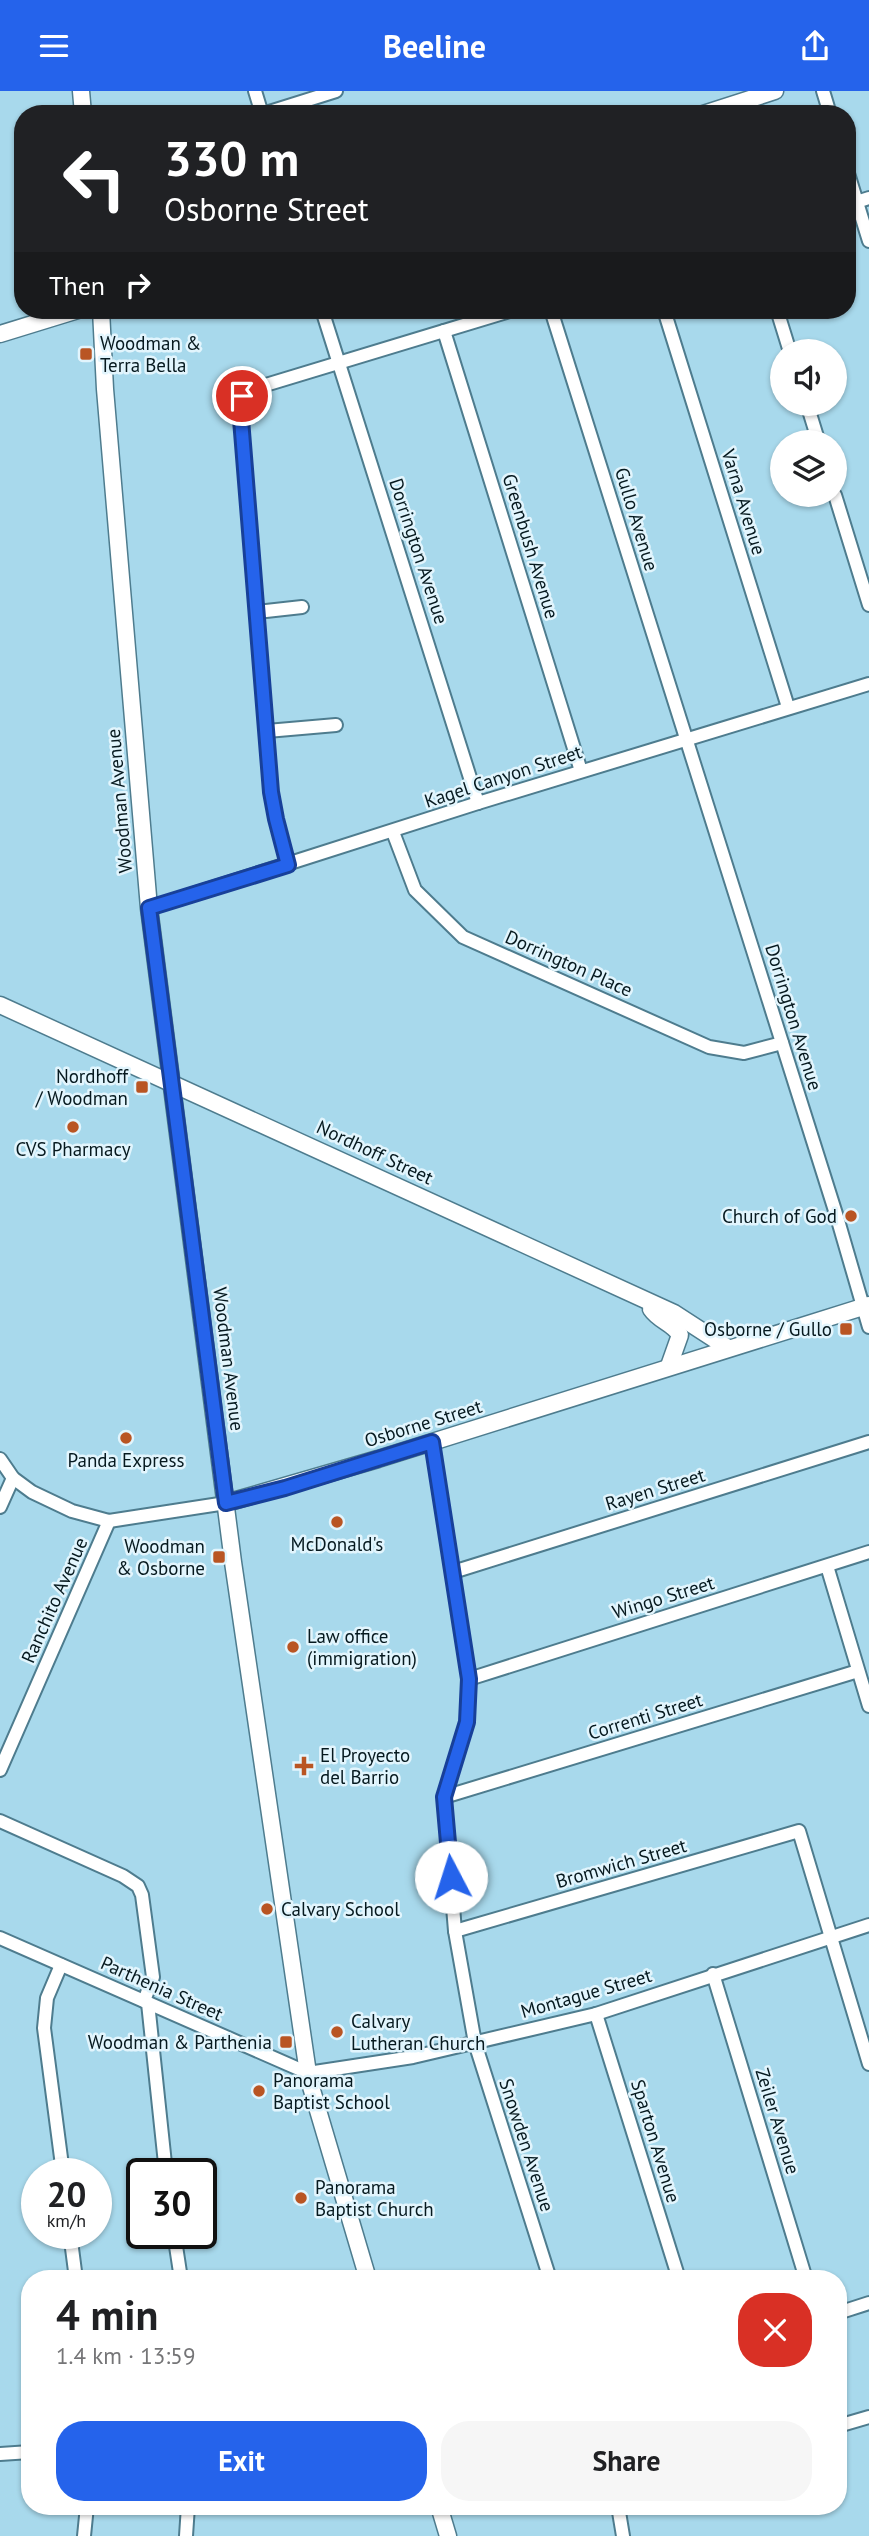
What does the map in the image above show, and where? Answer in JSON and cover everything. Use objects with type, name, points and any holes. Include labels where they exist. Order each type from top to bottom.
[{"type":"main road","points":[[731,105],[775,91]]},
{"type":"main road","points":[[0,334],[49,319]]},
{"type":"main road","name":"Woodman Avenue","points":[[101,319],[149,908],[242,1622],[308,2073],[325,2139],[366,2270]]},
{"type":"main road","name":"Nordhoff Street","points":[[1,1008],[172,1082],[643,1299],[687,1320],[728,1348]]},
{"type":"main road","points":[[643,1299],[655,1316],[671,1324],[680,1335],[669,1366]]},
{"type":"main road","name":"Osborne Street","points":[[226,1503],[285,1488],[866,1305]]},
{"type":"main road","points":[[442,2515],[448,2536]]},
{"type":"street","points":[[291,105],[336,91]]},
{"type":"street","points":[[858,201],[869,240]]},
{"type":"street","name":"Dorrington Avenue","points":[[325,319],[478,803]]},
{"type":"street","points":[[288,865],[271,792],[240,407],[242,396],[249,390],[483,319]]},
{"type":"street","name":"Gullo Avenue","points":[[554,319],[687,740]]},
{"type":"street","name":"Varna Avenue","points":[[667,319],[789,707]]},
{"type":"street","points":[[780,319],[786,339]]},
{"type":"street","name":"Greenbush Avenue","points":[[443,331],[581,771]]},
{"type":"street","points":[[839,507],[869,605]]},
{"type":"street","points":[[257,612],[302,607]]},
{"type":"street","name":"Kagel Canyon Street","points":[[149,908],[478,803],[869,684]]},
{"type":"street","points":[[267,731],[335,725]]},
{"type":"street","name":"Dorrington Avenue","points":[[687,740],[866,1305]]},
{"type":"street","name":"Dorrington Place","points":[[393,832],[415,890],[463,937],[709,1047],[744,1053],[782,1043]]},
{"type":"street","points":[[866,1305],[869,1327]]},
{"type":"street","name":"Snowden Avenue","points":[[432,1442],[469,1679],[467,1722],[444,1797],[455,1931],[475,2043],[547,2270]]},
{"type":"street","name":"Rayen Street","points":[[453,1572],[869,1442]]},
{"type":"street","name":"Osborne Street","points":[[0,1459],[23,1487],[88,1517],[109,1521],[226,1503]]},
{"type":"street","points":[[0,1507],[13,1478]]},
{"type":"street","name":"Ranchito Avenue","points":[[0,1770],[109,1521]]},
{"type":"street","name":"Wingo Street","points":[[469,1679],[869,1552]]},
{"type":"street","points":[[827,1566],[869,1706]]},
{"type":"street","name":"Correnti Street","points":[[444,1797],[858,1671]]},
{"type":"street","points":[[0,1821],[122,1876],[138,1886],[142,1895],[153,1977],[146,2002],[164,2158]]},
{"type":"street","name":"Bromwich Street","points":[[455,1931],[799,1831],[831,1937]]},
{"type":"street","name":"Montague Street","points":[[308,2073],[413,2057],[596,2014],[869,1925]]},
{"type":"street","points":[[831,1937],[869,2064]]},
{"type":"street","name":"Parthenia Street","points":[[0,1938],[308,2073]]},
{"type":"street","points":[[61,1965],[47,1998],[44,2028],[61,2158]]},
{"type":"street","name":"Zeiler Avenue","points":[[713,1975],[803,2270]]},
{"type":"street","name":"Sparton Avenue","points":[[596,2014],[676,2270]]},
{"type":"street","points":[[72,2249],[75,2270]]},
{"type":"street","points":[[176,2249],[179,2270]]},
{"type":"street","points":[[847,2310],[869,2303]]},
{"type":"street","points":[[847,2423],[869,2417]]},
{"type":"street","points":[[0,2454],[21,2453]]},
{"type":"street","points":[[84,2536],[86,2515]]},
{"type":"street","points":[[186,2536],[187,2515]]},
{"type":"street","points":[[620,2515],[623,2536]]},
{"type":"place","name":"Woodman & Terra Bella","points":[[86,354]]},
{"type":"place","name":"Nordhoff / Woodman","points":[[142,1087]]},
{"type":"place","name":"CVS Pharmacy","points":[[73,1127]]},
{"type":"place","name":"Church of God","points":[[851,1216]]},
{"type":"place","name":"Osborne / Gullo","points":[[846,1329]]},
{"type":"place","name":"Panda Express","points":[[126,1438]]},
{"type":"place","name":"McDonald's","points":[[337,1522]]},
{"type":"place","name":"Woodman & Osborne","points":[[219,1557]]},
{"type":"place","name":"Law office (immigration)","points":[[293,1647]]},
{"type":"place","name":"El Proyecto del Barrio","points":[[304,1766]]},
{"type":"place","name":"Calvary School","points":[[267,1909]]},
{"type":"place","name":"Calvary Lutheran Church","points":[[337,2032]]},
{"type":"place","name":"Woodman & Parthenia","points":[[286,2042]]},
{"type":"place","name":"Panorama Baptist School","points":[[259,2091]]},
{"type":"place","name":"Panorama Baptist Church","points":[[301,2198]]},
{"type":"route","points":[[242,396],[240,407],[271,792],[288,865],[149,908],[226,1503],[285,1488],[432,1442],[469,1679],[467,1722],[444,1797],[451,1877]]}]
